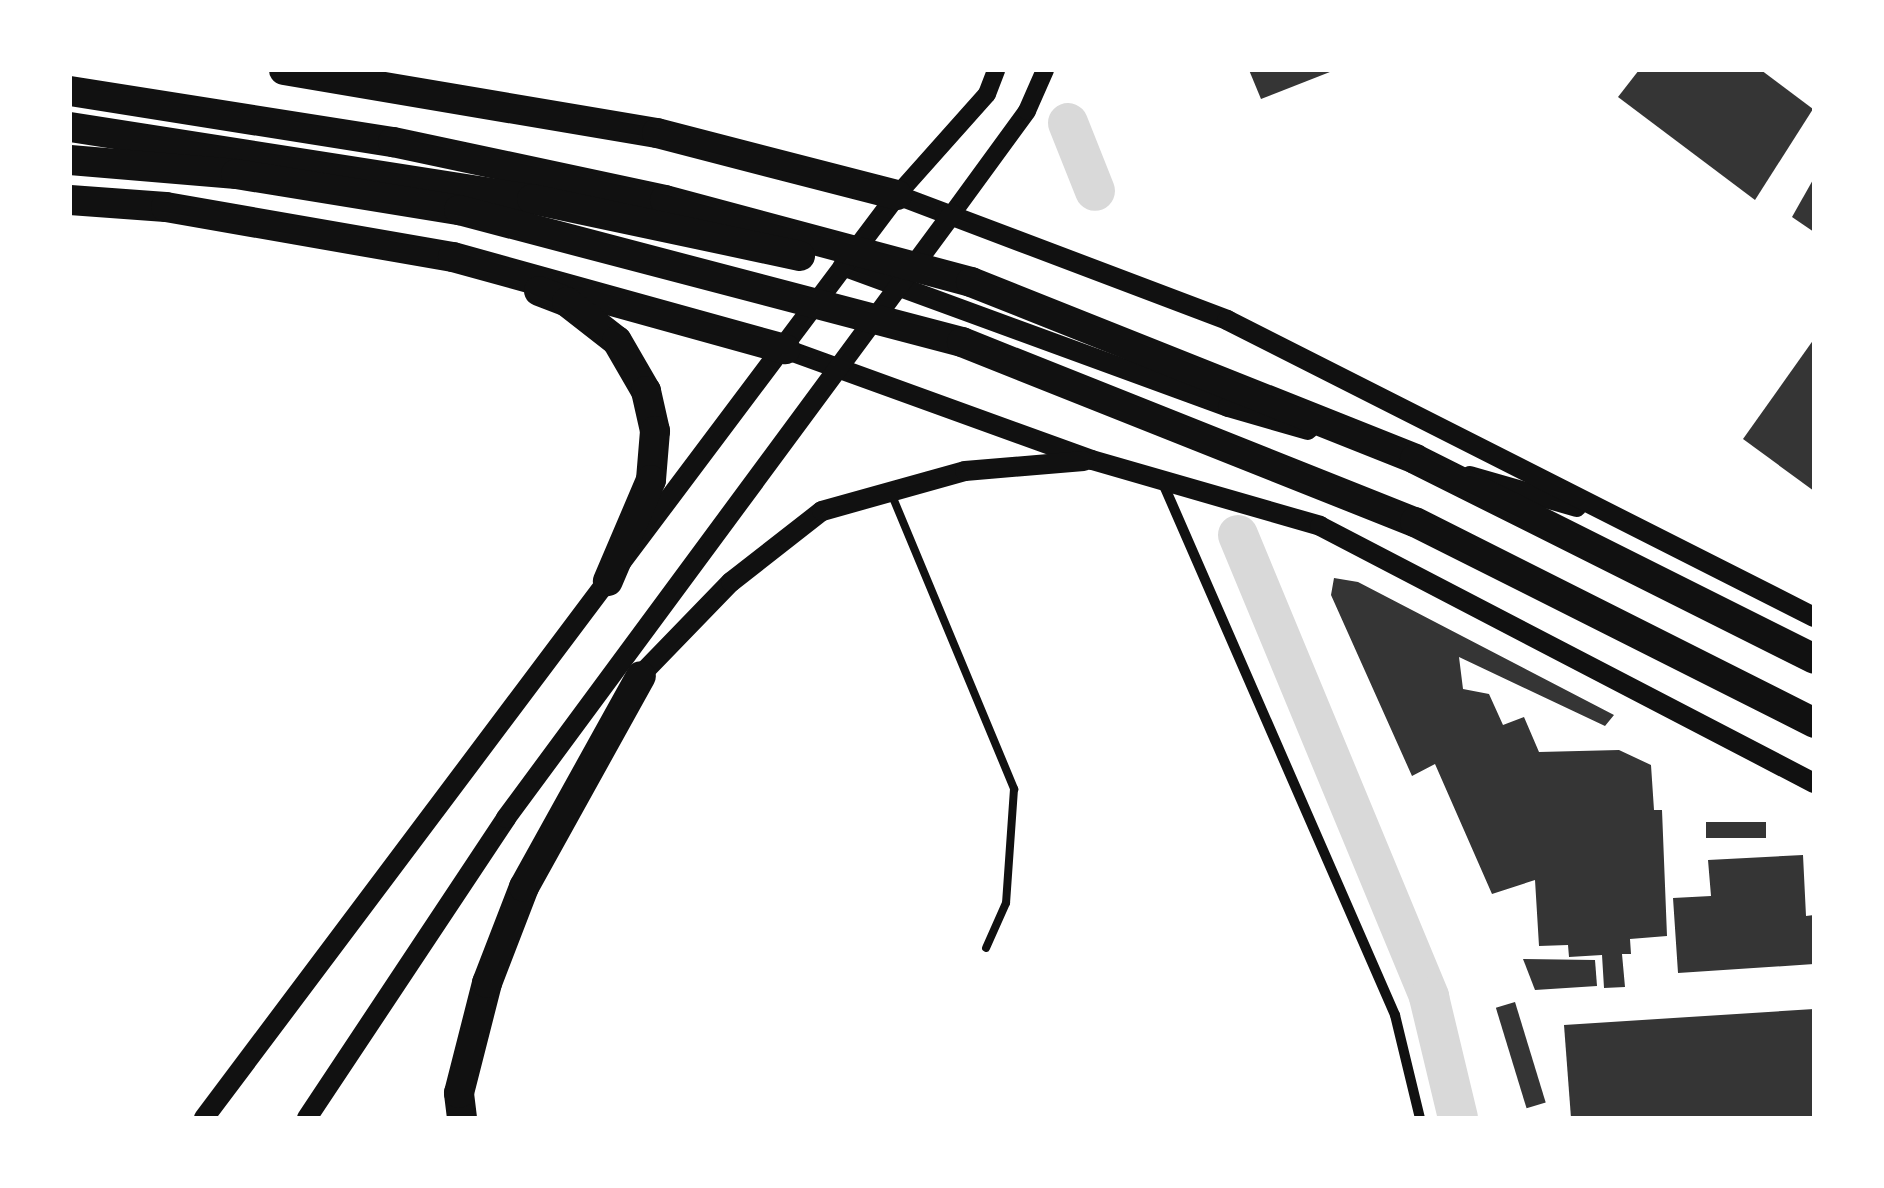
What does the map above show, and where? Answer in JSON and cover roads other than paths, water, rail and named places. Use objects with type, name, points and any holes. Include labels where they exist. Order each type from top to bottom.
[{"type":"highway","points":[[284,70],[657,133],[897,195]]},
{"type":"highway","points":[[70,91],[393,142],[665,200],[970,282],[1415,459],[1814,659]]},
{"type":"highway","points":[[70,127],[532,199],[843,266]]},
{"type":"highway","points":[[70,160],[236,174],[460,210],[962,342],[1415,522],[1814,724]]},
{"type":"highway","points":[[70,182],[166,207],[453,257],[785,349]]},
{"type":"highway","points":[[70,200],[166,207]]},
{"type":"highway","points":[[453,257],[566,302],[618,341],[646,391],[656,430],[650,480],[608,581]]},
{"type":"highway","points":[[462,1118],[460,1092],[487,983],[524,887],[642,676]]},
{"type":"main road","points":[[204,1118],[897,195],[1227,320],[1814,616]]},
{"type":"main road","points":[[307,1118],[555,751],[845,367],[952,214]]},
{"type":"main road","points":[[843,266],[1228,407],[1626,521]]},
{"type":"main road","points":[[785,349],[845,367],[1092,460],[1160,476],[1320,526],[1814,784]]},
{"type":"main road","points":[[555,751],[642,676],[731,582],[822,511],[889,489],[965,471],[1092,460]]},
{"type":"street","points":[[897,195],[987,94],[996,70]]},
{"type":"street","points":[[952,214],[1027,111],[1045,70]]},
{"type":"street","points":[[1160,476],[1396,1015],[1420,1118]]},
{"type":"lane","points":[[889,489],[1014,788],[1006,903],[986,948]]},
{"type":"waterway","points":[[1068,123],[1095,191]]},
{"type":"waterway","points":[[1238,535],[1429,997],[1458,1118]]}]
